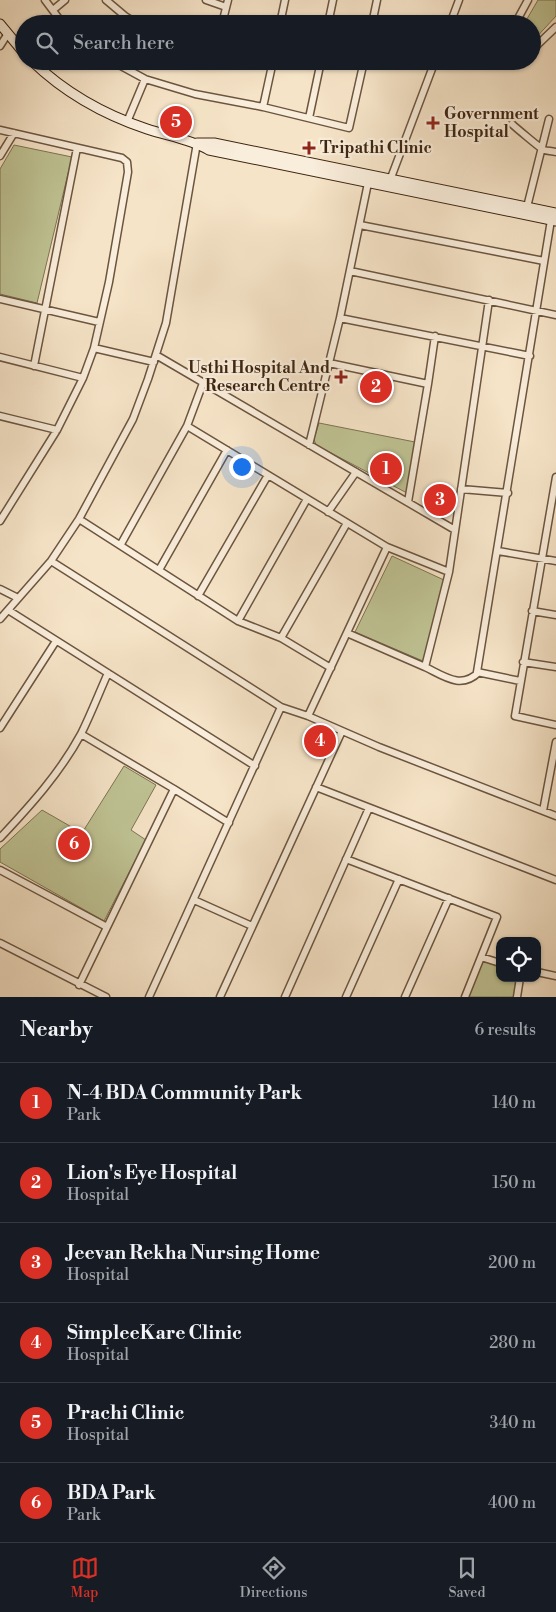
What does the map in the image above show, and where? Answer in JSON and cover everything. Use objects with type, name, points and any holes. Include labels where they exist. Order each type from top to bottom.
[{"type":"street","points":[[45,0],[57,15]]},
{"type":"street","points":[[53,10],[65,0]]},
{"type":"street","points":[[106,0],[124,15]]},
{"type":"street","points":[[206,0],[227,4]]},
{"type":"street","points":[[282,15],[285,0]]},
{"type":"street","points":[[330,15],[333,0]]},
{"type":"street","points":[[374,15],[377,0]]},
{"type":"street","points":[[453,15],[459,0]]},
{"type":"street","points":[[520,15],[528,0]]},
{"type":"street","points":[[0,24],[15,43]]},
{"type":"street","points":[[541,41],[556,27]]},
{"type":"street","points":[[0,46],[7,35]]},
{"type":"street","points":[[43,70],[71,93],[127,122],[197,143],[209,150],[368,183],[389,183],[527,207],[554,218]]},
{"type":"street","points":[[128,70],[145,79],[195,94],[264,107],[349,128],[362,70]]},
{"type":"street","points":[[264,107],[270,70]]},
{"type":"street","points":[[309,118],[319,70]]},
{"type":"street","points":[[389,183],[433,70]]},
{"type":"street","points":[[127,122],[145,79]]},
{"type":"street","points":[[527,207],[550,119]]},
{"type":"street","points":[[512,124],[515,129],[534,140],[542,150],[556,152]]},
{"type":"street","points":[[0,130],[122,158],[128,162],[118,233],[94,348],[83,378],[57,430],[0,521]]},
{"type":"street","points":[[0,156],[14,133]]},
{"type":"street","points":[[197,143],[214,143],[554,218]]},
{"type":"street","points":[[0,619],[50,561],[79,519],[133,419],[166,323],[197,143]]},
{"type":"street","points":[[34,366],[77,148]]},
{"type":"street","points":[[309,444],[340,318],[368,183]]},
{"type":"street","points":[[479,672],[477,672],[508,493],[544,261],[554,218]]},
{"type":"street","points":[[360,225],[544,261]]},
{"type":"street","points":[[350,271],[556,315]]},
{"type":"street","points":[[0,299],[99,322]]},
{"type":"street","points":[[425,667],[449,572],[489,300]]},
{"type":"street","points":[[340,318],[530,356]]},
{"type":"street","points":[[408,502],[435,336]]},
{"type":"street","points":[[94,348],[155,359],[203,383],[455,530]]},
{"type":"street","points":[[0,357],[83,378]]},
{"type":"street","points":[[329,363],[428,384]]},
{"type":"street","points":[[121,544],[187,426],[203,383]]},
{"type":"street","points":[[1,418],[57,430]]},
{"type":"street","points":[[187,426],[387,548],[449,572]]},
{"type":"street","points":[[159,570],[227,450]]},
{"type":"street","points":[[328,512],[356,472]]},
{"type":"street","points":[[198,596],[268,475]]},
{"type":"street","points":[[556,477],[515,716],[556,725]]},
{"type":"street","points":[[461,489],[508,493]]},
{"type":"street","points":[[238,621],[307,499]]},
{"type":"street","points":[[79,519],[121,544],[238,621],[281,638],[331,668]]},
{"type":"street","points":[[281,638],[347,523]]},
{"type":"street","points":[[308,716],[387,548]]},
{"type":"street","points":[[498,551],[556,561]]},
{"type":"street","points":[[50,561],[282,707],[556,816]]},
{"type":"street","points":[[0,589],[18,598]]},
{"type":"street","points":[[8,610],[255,766]]},
{"type":"street","points":[[532,611],[556,615]]},
{"type":"street","points":[[348,633],[457,682],[472,679],[479,672]]},
{"type":"street","points":[[0,728],[56,641]]},
{"type":"street","points":[[523,662],[556,667]]},
{"type":"street","points":[[479,672],[520,681]]},
{"type":"street","points":[[0,838],[45,787],[81,734],[108,674]]},
{"type":"street","points":[[149,997],[282,707]]},
{"type":"street","points":[[220,997],[342,731]]},
{"type":"street","points":[[81,734],[229,823]]},
{"type":"street","points":[[543,811],[556,742]]},
{"type":"street","points":[[316,787],[556,880]]},
{"type":"street","points":[[78,984],[174,789]]},
{"type":"street","points":[[286,997],[369,808]]},
{"type":"street","points":[[346,859],[497,916],[465,997]]},
{"type":"street","points":[[0,870],[106,927]]},
{"type":"street","points":[[346,997],[398,879]]},
{"type":"street","points":[[405,997],[449,898]]},
{"type":"street","points":[[194,900],[252,926]]},
{"type":"street","points":[[0,943],[106,997]]},
{"type":"street","points":[[481,957],[496,961]]},
{"type":"street","points":[[541,973],[556,976]]},
{"type":"street","points":[[517,997],[519,982]]},
{"type":"green space","points":[[538,0],[556,0],[556,16],[541,32],[541,15],[529,15]]},
{"type":"green space","points":[[14,145],[72,157],[37,303],[0,294],[0,169]]},
{"type":"green space","points":[[319,423],[415,442],[407,493],[316,445],[314,439]]},
{"type":"green space","points":[[392,556],[444,580],[423,661],[355,632]]},
{"type":"green space","points":[[124,766],[156,785],[131,830],[146,840],[104,921],[0,862],[0,849],[42,810],[82,833]]},
{"type":"green space","points":[[481,957],[496,962],[496,982],[519,982],[517,997],[465,997]]},
{"type":"place","name":"Prachi Clinic","points":[[176,122]]},
{"type":"place","name":"Government Hospital","points":[[433,123]]},
{"type":"place","name":"Tripathi Clinic","points":[[309,148]]},
{"type":"place","name":"Usthi Hospital And Research Centre","points":[[341,377]]},
{"type":"place","name":"Lion's Eye Hospital","points":[[376,387]]},
{"type":"place","name":"N-4 BDA Community Park","points":[[386,469]]},
{"type":"place","name":"Jeevan Rekha Nursing Home","points":[[440,500]]},
{"type":"place","name":"SimpleeKare Clinic","points":[[320,741]]},
{"type":"place","name":"BDA Park","points":[[74,844]]}]
